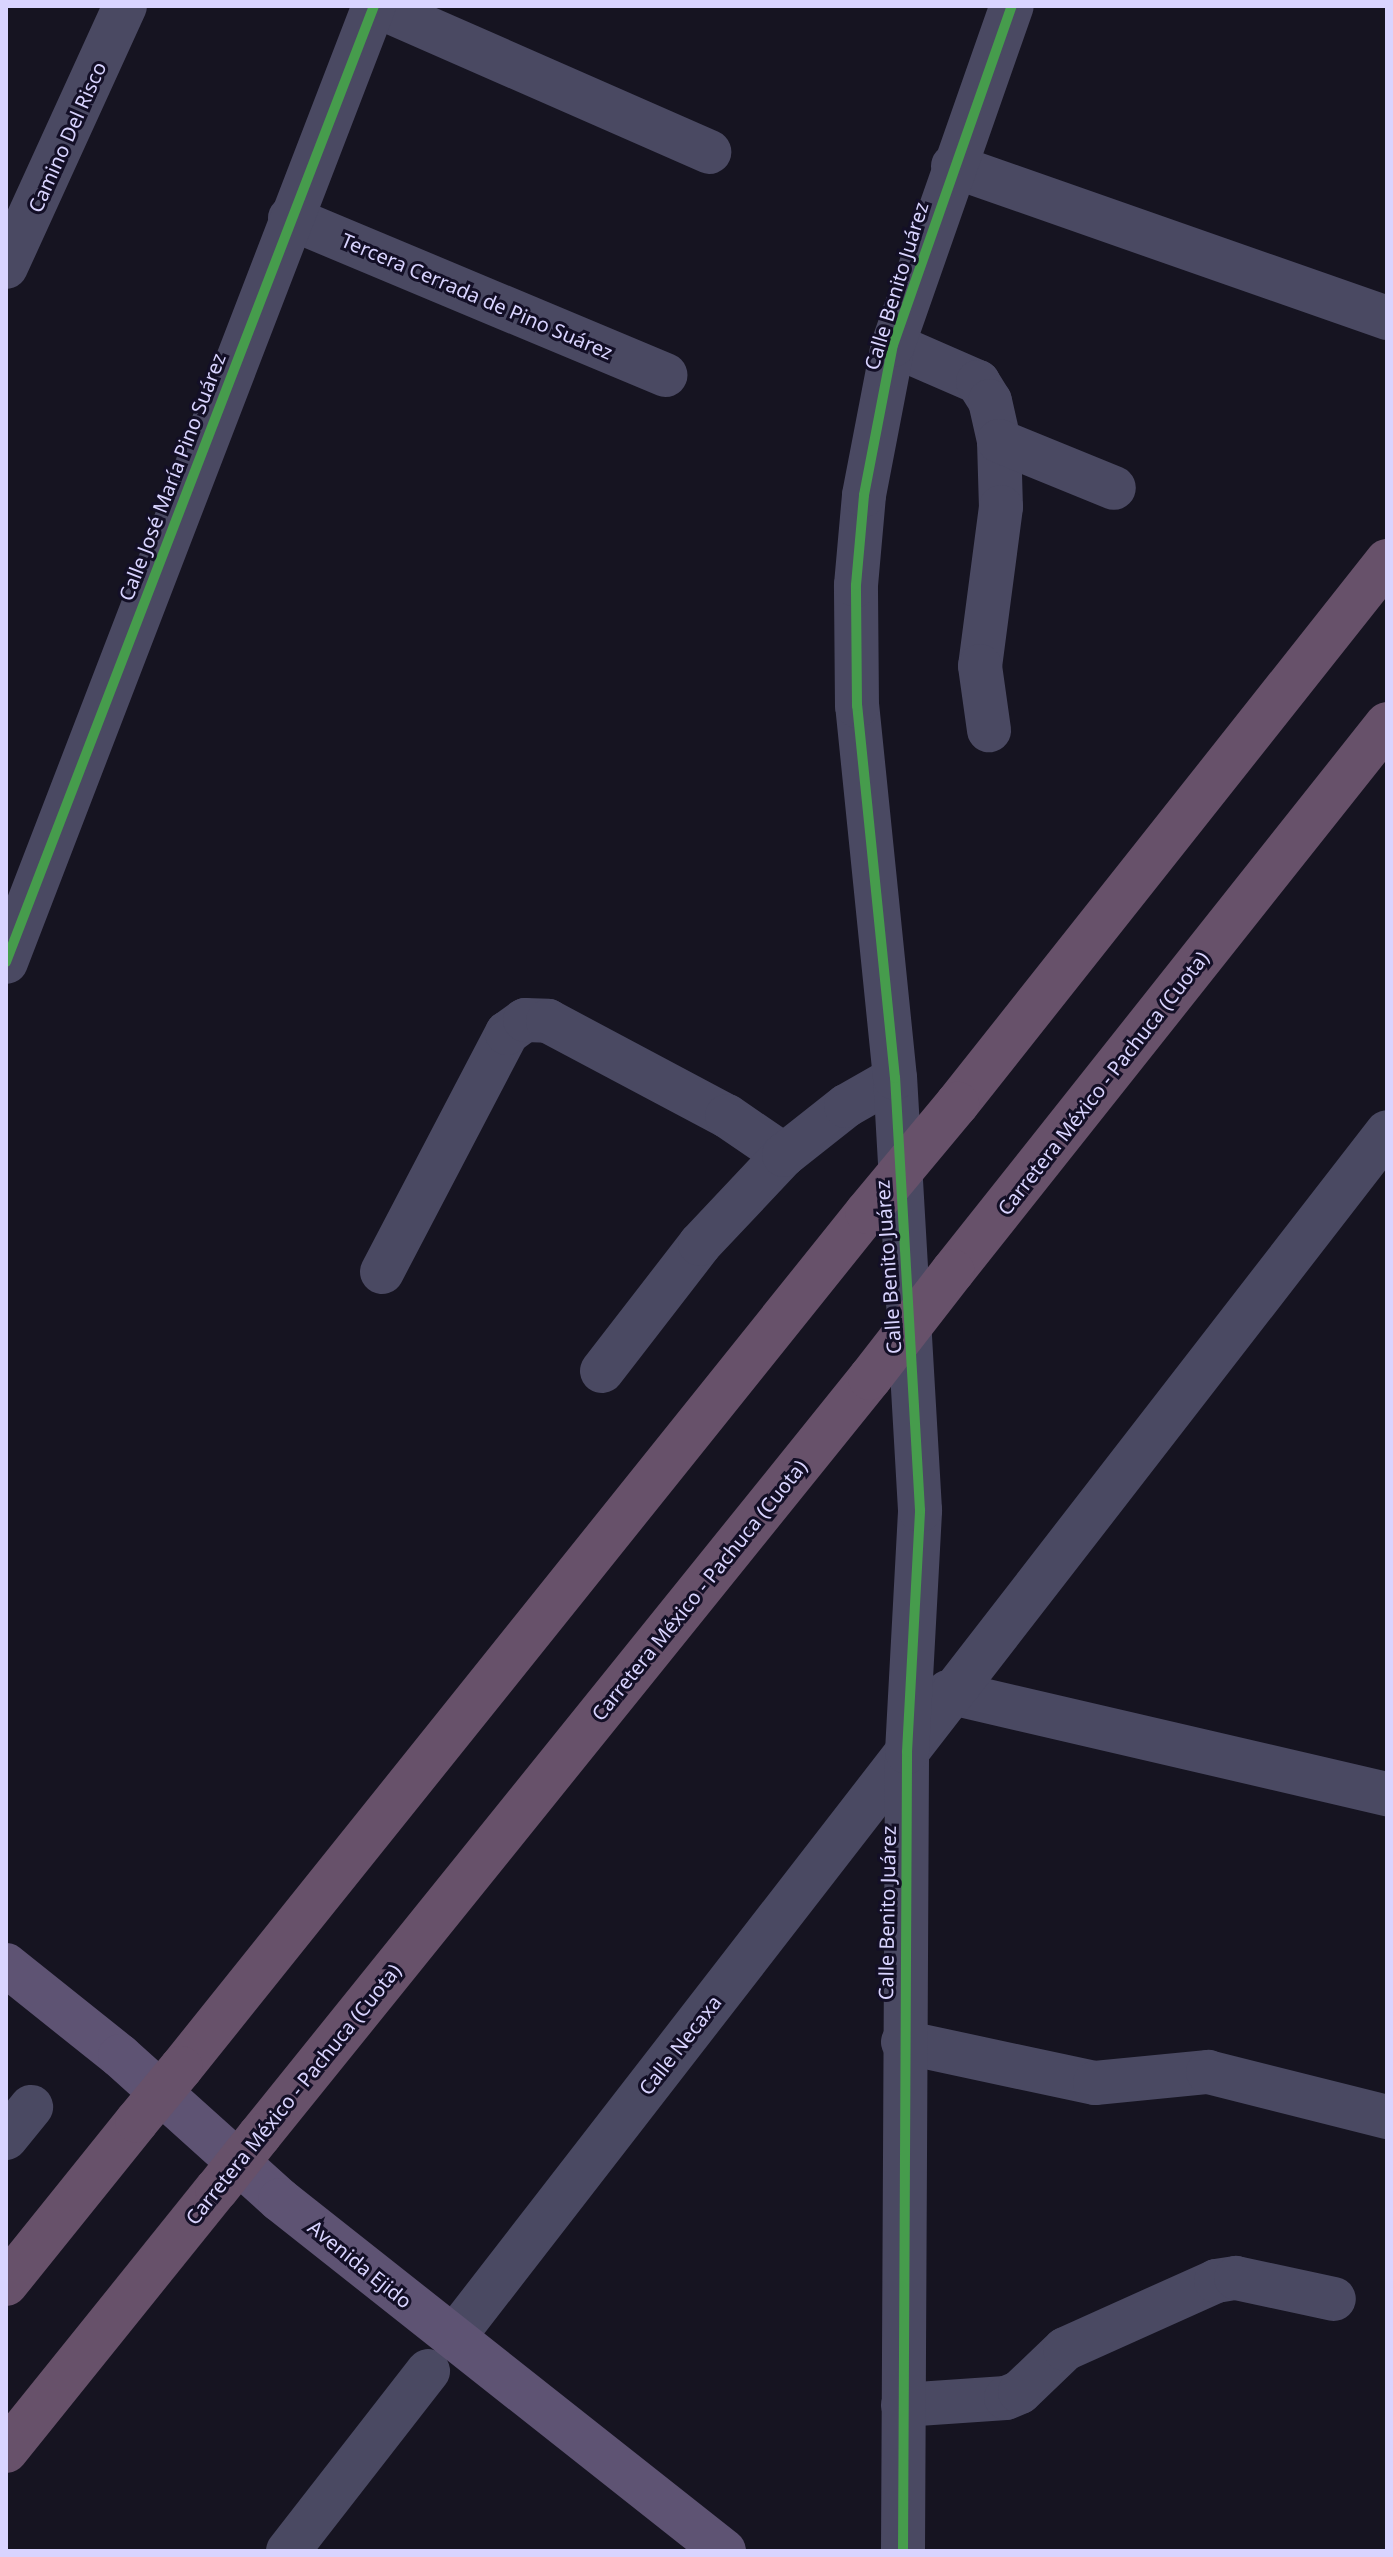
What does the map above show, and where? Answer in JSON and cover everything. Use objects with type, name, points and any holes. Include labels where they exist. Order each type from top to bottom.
[{"type":"highway","points":[[6,2284],[957,1104],[1387,561]]},
{"type":"highway","name":"Carretera México - Pachuca (Cuota)","points":[[6,2451],[870,1378],[1387,724]]},
{"type":"main road","name":"Avenida Ejido","points":[[6,1965],[120,2056],[280,2200],[440,2354],[724,2551]]},
{"type":"street","name":"Camino Del Risco","points":[[6,267],[125,6]]},
{"type":"street","points":[[376,6],[709,152]]},
{"type":"street","name":"Calle José María Pino Suárez","points":[[6,962],[290,218],[376,6]]},
{"type":"street","name":"Calle Benito Juárez","points":[[903,2551],[903,2042],[907,1752],[920,1510],[895,1078],[857,706],[856,585],[864,495],[893,345],[953,166],[1012,6]]},
{"type":"street","points":[[953,166],[1387,318]]},
{"type":"street","name":"Tercera Cerrada de Pino Suárez","points":[[290,218],[665,375]]},
{"type":"street","points":[[893,345],[978,382],[990,401],[999,441],[1001,507],[980,666],[989,730]]},
{"type":"street","points":[[999,441],[1114,488]]},
{"type":"street","points":[[382,1272],[507,1033],[525,1020],[548,1021],[727,1116],[784,1155]]},
{"type":"street","points":[[602,1371],[700,1244],[784,1155],[846,1106],[895,1078]]},
{"type":"street","name":"Calle Necaxa","points":[[288,2551],[907,1752],[948,1692],[1387,1132]]},
{"type":"street","points":[[948,1692],[1387,1794]]},
{"type":"street","points":[[903,2042],[1095,2083],[1208,2072],[1387,2117]]},
{"type":"street","points":[[903,2405],[1006,2398],[1020,2392],[1065,2349],[1216,2281],[1236,2278],[1334,2299]]},
{"type":"cycle path","points":[[6,962],[374,6]]},
{"type":"cycle path","points":[[903,2551],[907,1752],[920,1510],[895,1078],[857,706],[856,585],[864,495],[893,345],[1012,6]]}]
